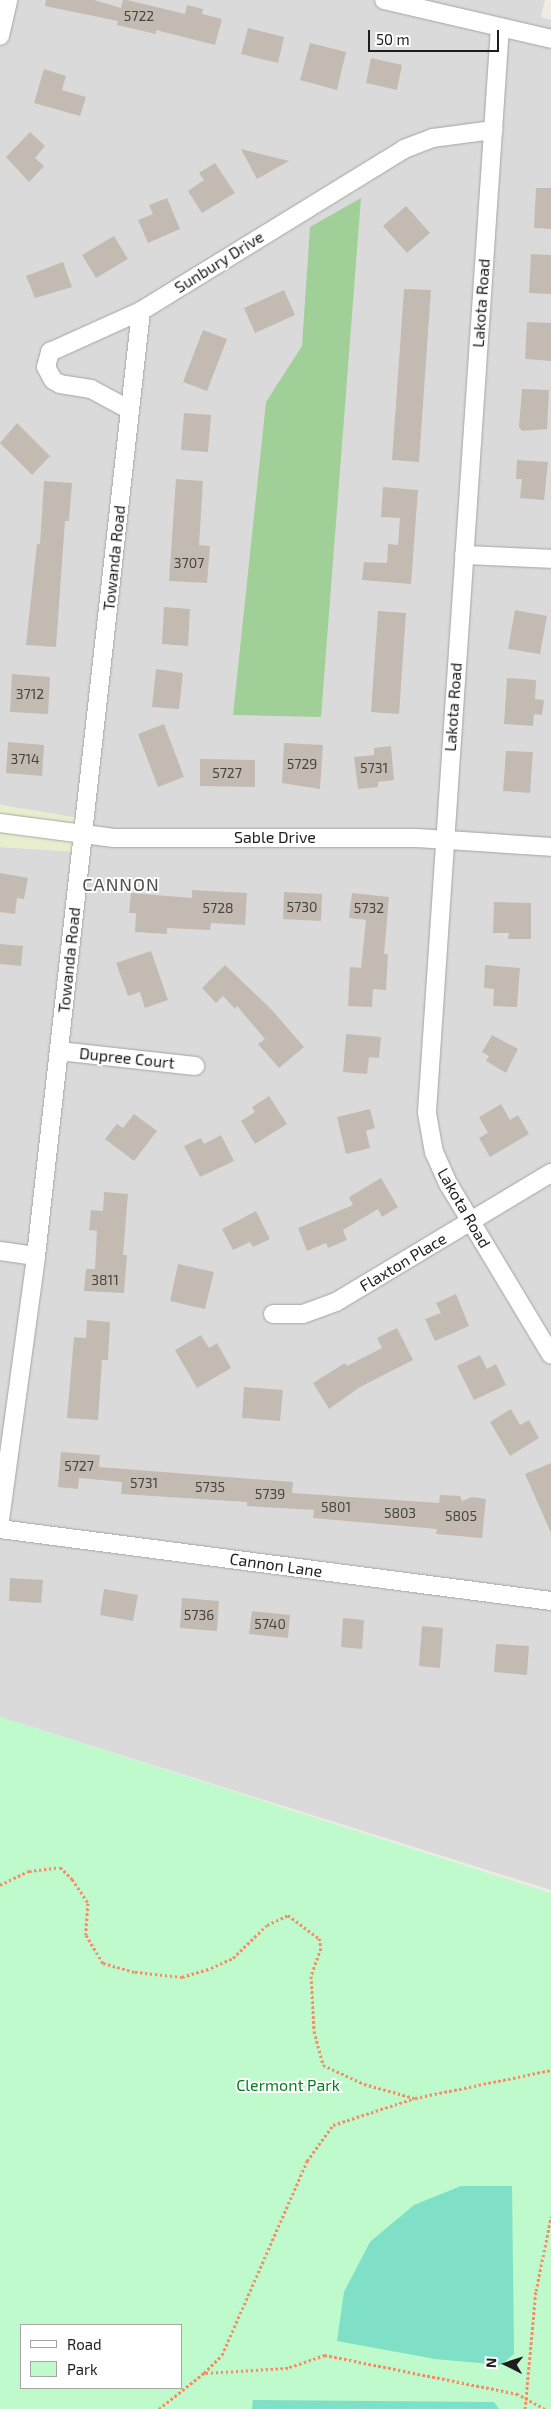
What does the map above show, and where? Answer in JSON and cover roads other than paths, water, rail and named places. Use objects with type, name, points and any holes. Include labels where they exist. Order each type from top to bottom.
[{"type":"street","points":[[0,36],[8,0]]},
{"type":"street","points":[[384,0],[551,39]]},
{"type":"street","name":"Lakota Road","points":[[500,27],[427,1113],[439,1166],[551,1355]]},
{"type":"street","name":"Sunbury Drive","points":[[130,410],[91,389],[60,384],[53,380],[46,367],[47,358],[57,346],[106,329],[141,311],[404,149],[452,134],[493,130]]},
{"type":"street","name":"Towanda Road","points":[[0,1520],[36,1256],[141,311]]},
{"type":"street","points":[[464,555],[551,560]]},
{"type":"street","name":"Sable Drive","points":[[0,823],[114,838],[444,840],[551,848]]},
{"type":"street","name":"Dupree Court","points":[[59,1051],[195,1066]]},
{"type":"street","name":"Flaxton Place","points":[[273,1314],[302,1314],[336,1302],[551,1173]]},
{"type":"street","points":[[0,1251],[36,1256]]},
{"type":"street","name":"Cannon Lane","points":[[0,1528],[551,1601]]},
{"type":"district","name":"CANNON","points":[[121,884]]},
{"type":"park label","name":"Clermont Park","points":[[288,2085]]}]
